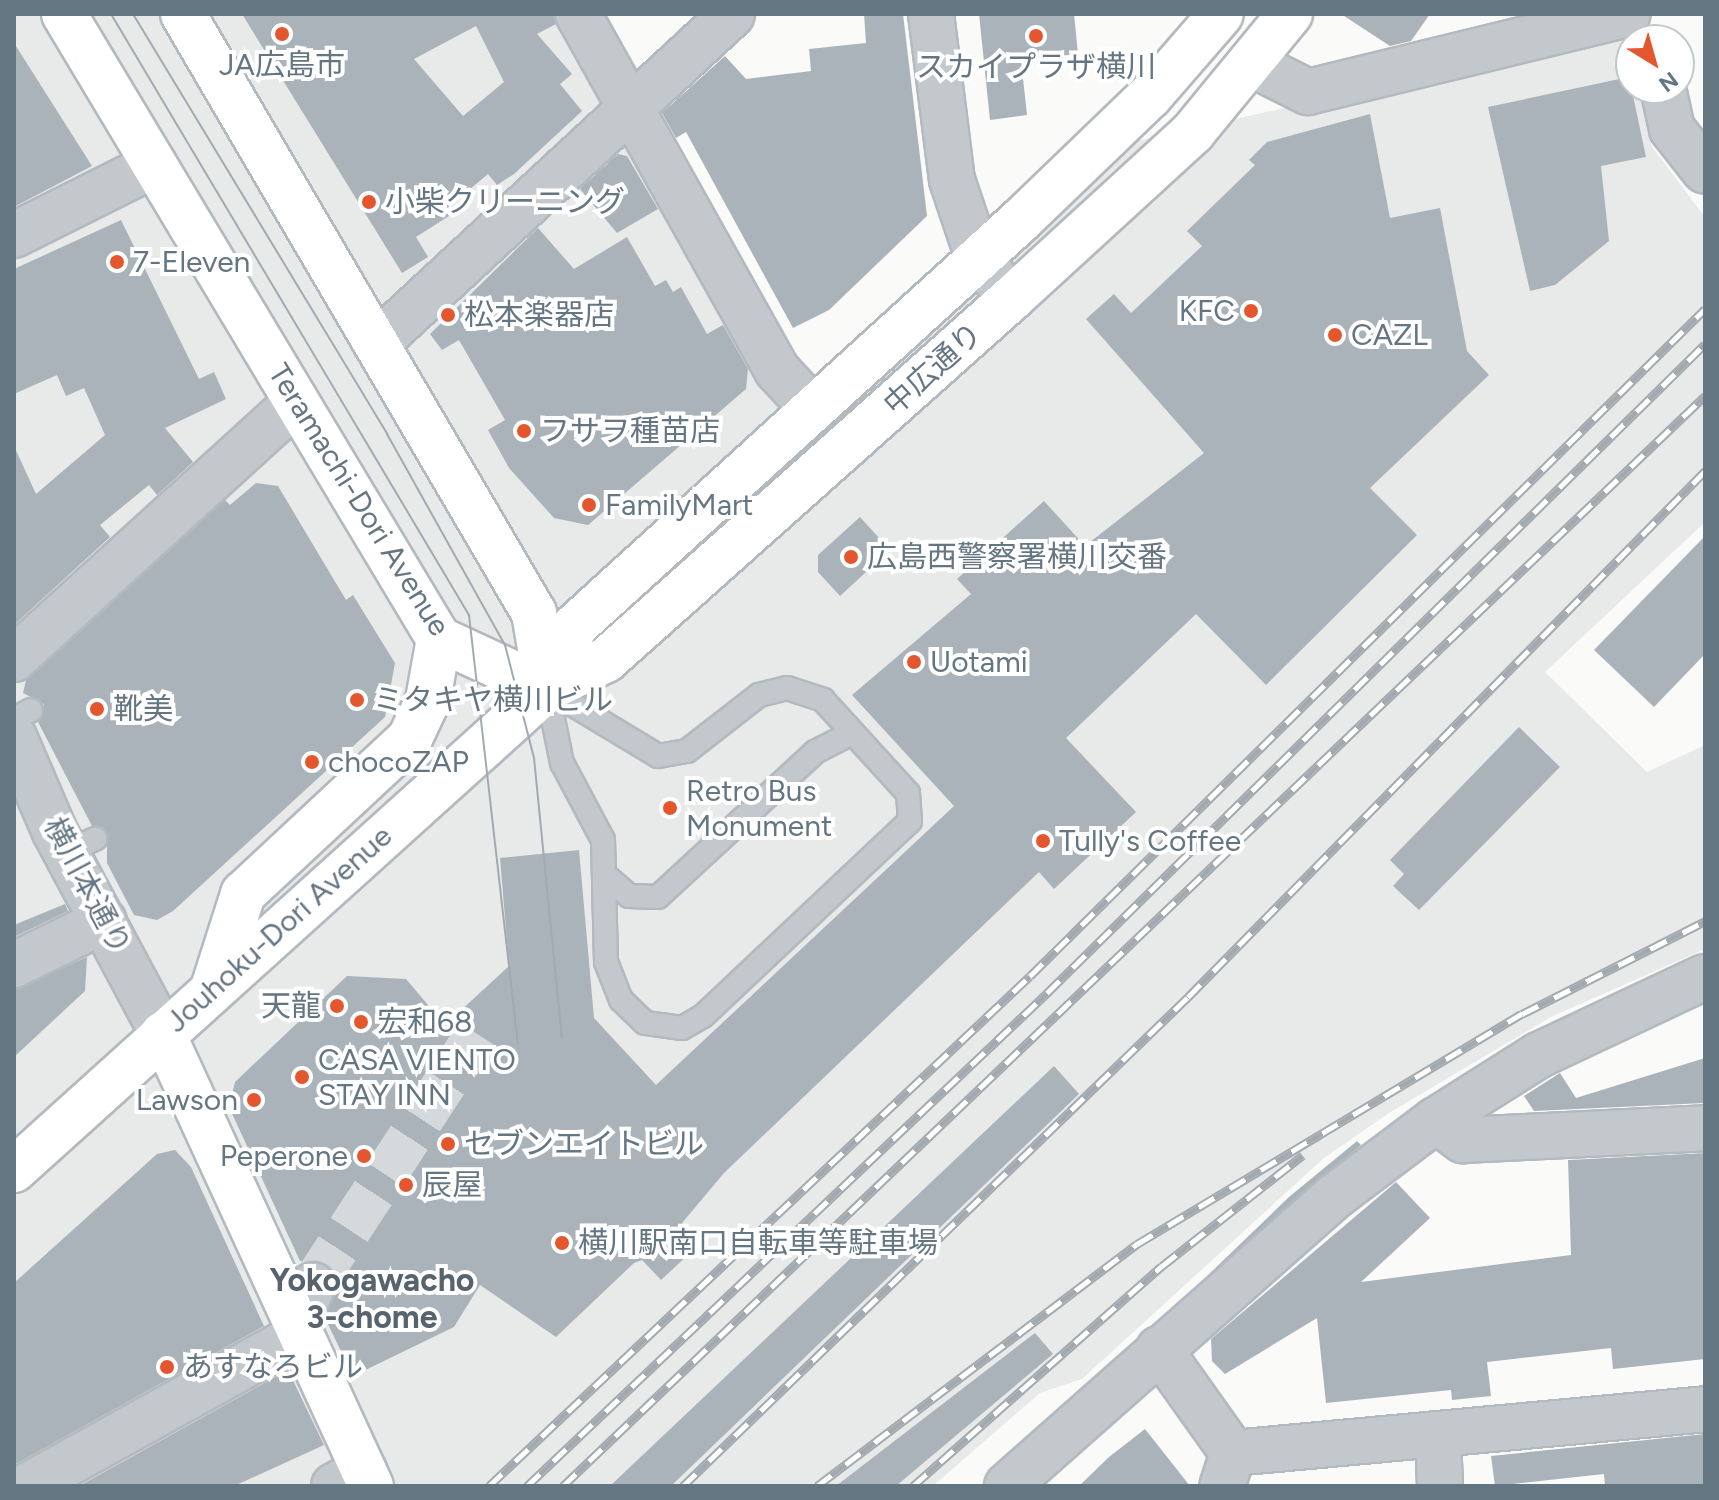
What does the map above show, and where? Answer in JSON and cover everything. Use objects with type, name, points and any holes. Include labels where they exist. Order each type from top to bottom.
[{"type":"main road","name":"Teramachi-Dori Avenue","points":[[64,14],[439,639],[547,689]]},
{"type":"main road","points":[[183,14],[534,613],[547,689]]},
{"type":"main road","points":[[547,689],[575,626],[979,260],[1150,96],[1221,14]]},
{"type":"main road","name":"中広通り","points":[[547,689],[606,660],[1012,298],[1193,132],[1290,14]]},
{"type":"main road","points":[[213,988],[243,894],[410,738],[428,700],[439,639]]},
{"type":"main road","name":"Jouhoku-Dori Avenue","points":[[14,1170],[547,689]]},
{"type":"main road","points":[[163,1034],[356,1481]]},
{"type":"street","points":[[578,14],[777,370],[813,409]]},
{"type":"street","points":[[376,344],[732,14]]},
{"type":"street","points":[[931,14],[952,180],[979,260],[1012,298]]},
{"type":"street","points":[[1252,64],[1308,92],[1628,14]]},
{"type":"street","points":[[1667,104],[1672,129],[1700,153]]},
{"type":"street","points":[[14,235],[154,165]]},
{"type":"street","points":[[14,659],[295,403]]},
{"type":"street","name":"横川本通り","points":[[20,722],[63,841],[163,1034]]},
{"type":"street","points":[[14,965],[104,921]]},
{"type":"street","points":[[1007,1486],[1335,1196],[1436,1120],[1539,1055],[1705,977]]},
{"type":"street","points":[[1436,1120],[1463,1140],[1705,1128]]},
{"type":"street","points":[[27,1486],[283,1344]]},
{"type":"street","points":[[1159,1349],[1228,1470],[1438,1436],[1705,1409]]},
{"type":"street","points":[[1438,1436],[1440,1486]]},
{"type":"lane","points":[[787,688],[823,700],[908,793],[910,821],[682,1028],[645,1023],[621,1000],[606,962],[605,875],[600,829],[562,763],[547,689],[658,756],[687,751],[759,695],[787,688]]},
{"type":"lane","points":[[605,875],[629,896],[658,897],[815,752],[852,733]]},
{"type":"shaded area","points":[[14,14],[575,14],[812,439],[1137,141],[1615,34],[1615,104],[1642,104],[1652,147],[1705,217],[1705,522],[1545,672],[1647,772],[1705,745],[1705,949],[1551,1017],[1389,1113],[1324,1158],[1082,1379],[1040,1393],[933,1486],[14,1486]]},
{"type":"building","points":[[242,14],[553,14],[556,24],[537,34],[572,74],[560,84],[582,111],[514,174],[497,185],[488,174],[445,210],[449,216],[416,237],[428,257],[402,273]],"holes":[[[476,26],[504,82],[463,116],[414,59]]]},
{"type":"building","points":[[864,14],[903,14],[927,216],[829,310],[793,328],[686,132],[676,138],[662,113],[725,56],[746,79],[811,71],[809,49],[866,43]]},
{"type":"building","points":[[979,14],[1074,14],[1078,54],[1021,60],[1027,115],[990,120]]},
{"type":"building","points":[[1341,14],[1430,14],[1411,41],[1390,46]]},
{"type":"building","points":[[14,43],[92,166],[14,207]]},
{"type":"building","points":[[1615,80],[1615,104],[1635,104],[1646,157],[1601,166],[1609,241],[1555,285],[1530,291],[1488,107]]},
{"type":"building","points":[[1370,114],[1390,218],[1440,208],[1467,351],[1489,375],[1370,488],[1417,535],[1266,685],[1196,614],[1066,738],[1136,812],[1054,889],[1039,872],[724,1173],[682,1223],[701,1243],[661,1280],[642,1260],[634,1263],[556,1337],[480,1285],[454,1327],[353,1376],[324,1316],[343,1263],[300,1261],[229,1107],[235,1082],[347,976],[406,979],[445,1025],[509,966],[500,858],[579,850],[594,1018],[656,1085],[954,806],[852,695],[971,594],[957,579],[1044,501],[1085,546],[1204,453],[1086,319],[1114,294],[1131,313],[1202,246],[1187,231],[1255,165],[1249,160],[1267,142]]},
{"type":"building","points":[[618,154],[627,156],[658,209],[617,233],[580,189]]},
{"type":"building","points":[[121,220],[199,379],[214,372],[226,399],[165,428],[193,462],[157,495],[149,485],[100,525],[110,537],[14,625],[14,446],[36,494],[105,435],[84,388],[66,396],[57,375],[14,394],[14,269]]},
{"type":"building","points":[[538,228],[574,269],[627,237],[655,286],[666,280],[673,292],[681,287],[707,334],[723,325],[748,369],[746,389],[588,525],[554,518],[509,468],[488,430],[505,420],[459,340],[442,350],[430,334]]},
{"type":"building","points":[[256,483],[278,486],[346,600],[353,595],[395,663],[385,717],[173,911],[157,920],[134,915],[107,863],[107,833],[92,826],[38,722],[44,704],[23,693],[26,680],[225,500],[230,505]]},
{"type":"building","points":[[860,517],[890,550],[840,596],[818,572],[818,555]]},
{"type":"building","points":[[1705,536],[1705,654],[1654,707],[1594,650]]},
{"type":"building","points":[[1519,727],[1560,767],[1419,910],[1393,886],[1404,874],[1390,860]]},
{"type":"building","points":[[65,904],[68,911],[14,937],[14,925]]},
{"type":"building","points":[[87,957],[85,991],[14,1057],[14,990]]},
{"type":"building","points":[[1705,1058],[1705,1103],[1534,1111],[1524,1096],[1560,1073],[1576,1098]]},
{"type":"building","points":[[1054,1066],[1079,1094],[671,1486],[610,1486]]},
{"type":"building","points":[[1357,1141],[1361,1145],[1207,1276],[1289,1197]]},
{"type":"building","points":[[175,1150],[191,1167],[264,1326],[14,1465],[14,1283],[157,1154]]},
{"type":"building","points":[[1705,1153],[1705,1359],[1613,1369],[1611,1348],[1487,1362],[1491,1396],[1452,1400],[1451,1390],[1326,1403],[1317,1318],[1225,1374],[1212,1361],[1211,1339],[1396,1182],[1430,1218],[1361,1282],[1571,1255],[1568,1160]]},
{"type":"building","points":[[1035,1333],[1053,1354],[896,1486],[836,1486]]},
{"type":"building","points":[[288,1370],[324,1445],[234,1486],[79,1486]]},
{"type":"building","points":[[1145,1429],[1190,1486],[1079,1486],[1109,1457]]},
{"type":"building","points":[[1705,1434],[1705,1486],[1605,1486],[1604,1474],[1495,1486],[1491,1456]]},
{"type":"tunnel","points":[[313,1285],[477,1034]]},
{"type":"tram line","points":[[111,14],[469,615],[518,1043]]},
{"type":"tram line","points":[[133,14],[387,434],[505,645],[534,758],[562,1038]]},
{"type":"railway","points":[[489,1486],[1030,976],[1705,309]]},
{"type":"railway","points":[[527,1486],[1047,993],[1705,344]]},
{"type":"railway","points":[[563,1486],[1705,396]]},
{"type":"railway","points":[[683,1486],[1188,997],[1705,471]]},
{"type":"railway","points":[[817,1486],[1137,1244],[1522,1014],[1705,921]]},
{"type":"railway","points":[[913,1486],[1162,1266],[1303,1155]]},
{"type":"place","name":"JA広島市","points":[[282,34]]},
{"type":"place","name":"スカイプラザ横川","points":[[1036,36]]},
{"type":"place","name":"小柴クリーニング","points":[[369,202]]},
{"type":"place","name":"7-Eleven","points":[[117,262]]},
{"type":"place","name":"KFC","points":[[1251,311]]},
{"type":"place","name":"松本楽器店","points":[[448,315]]},
{"type":"place","name":"CAZL","points":[[1335,335]]},
{"type":"place","name":"フサヲ種苗店","points":[[524,431]]},
{"type":"place","name":"FamilyMart","points":[[589,505]]},
{"type":"place","name":"広島西警察署横川交番","points":[[851,557]]},
{"type":"place","name":"Uotami","points":[[914,662]]},
{"type":"place","name":"ミタキヤ横川ビル","points":[[357,700]]},
{"type":"place","name":"靴美","points":[[97,709]]},
{"type":"place","name":"chocoZAP","points":[[312,762]]},
{"type":"place","name":"Retro Bus Monument","points":[[670,808]]},
{"type":"place","name":"Tully's Coffee","points":[[1043,841]]},
{"type":"place","name":"天龍","points":[[337,1006]]},
{"type":"place","name":"宏和68","points":[[361,1022]]},
{"type":"place","name":"CASA VIENTO STAY INN","points":[[302,1077]]},
{"type":"place","name":"Lawson","points":[[254,1100]]},
{"type":"place","name":"セブンエイトビル","points":[[448,1144]]},
{"type":"place","name":"Peperone","points":[[364,1156]]},
{"type":"place","name":"辰屋","points":[[406,1185]]},
{"type":"place","name":"横川駅南口自転車等駐車場","points":[[562,1243]]},
{"type":"place","name":"あすなろビル","points":[[167,1367]]},
{"type":"district","name":"Yokogawacho 3-chome","points":[[372,1300]]}]
